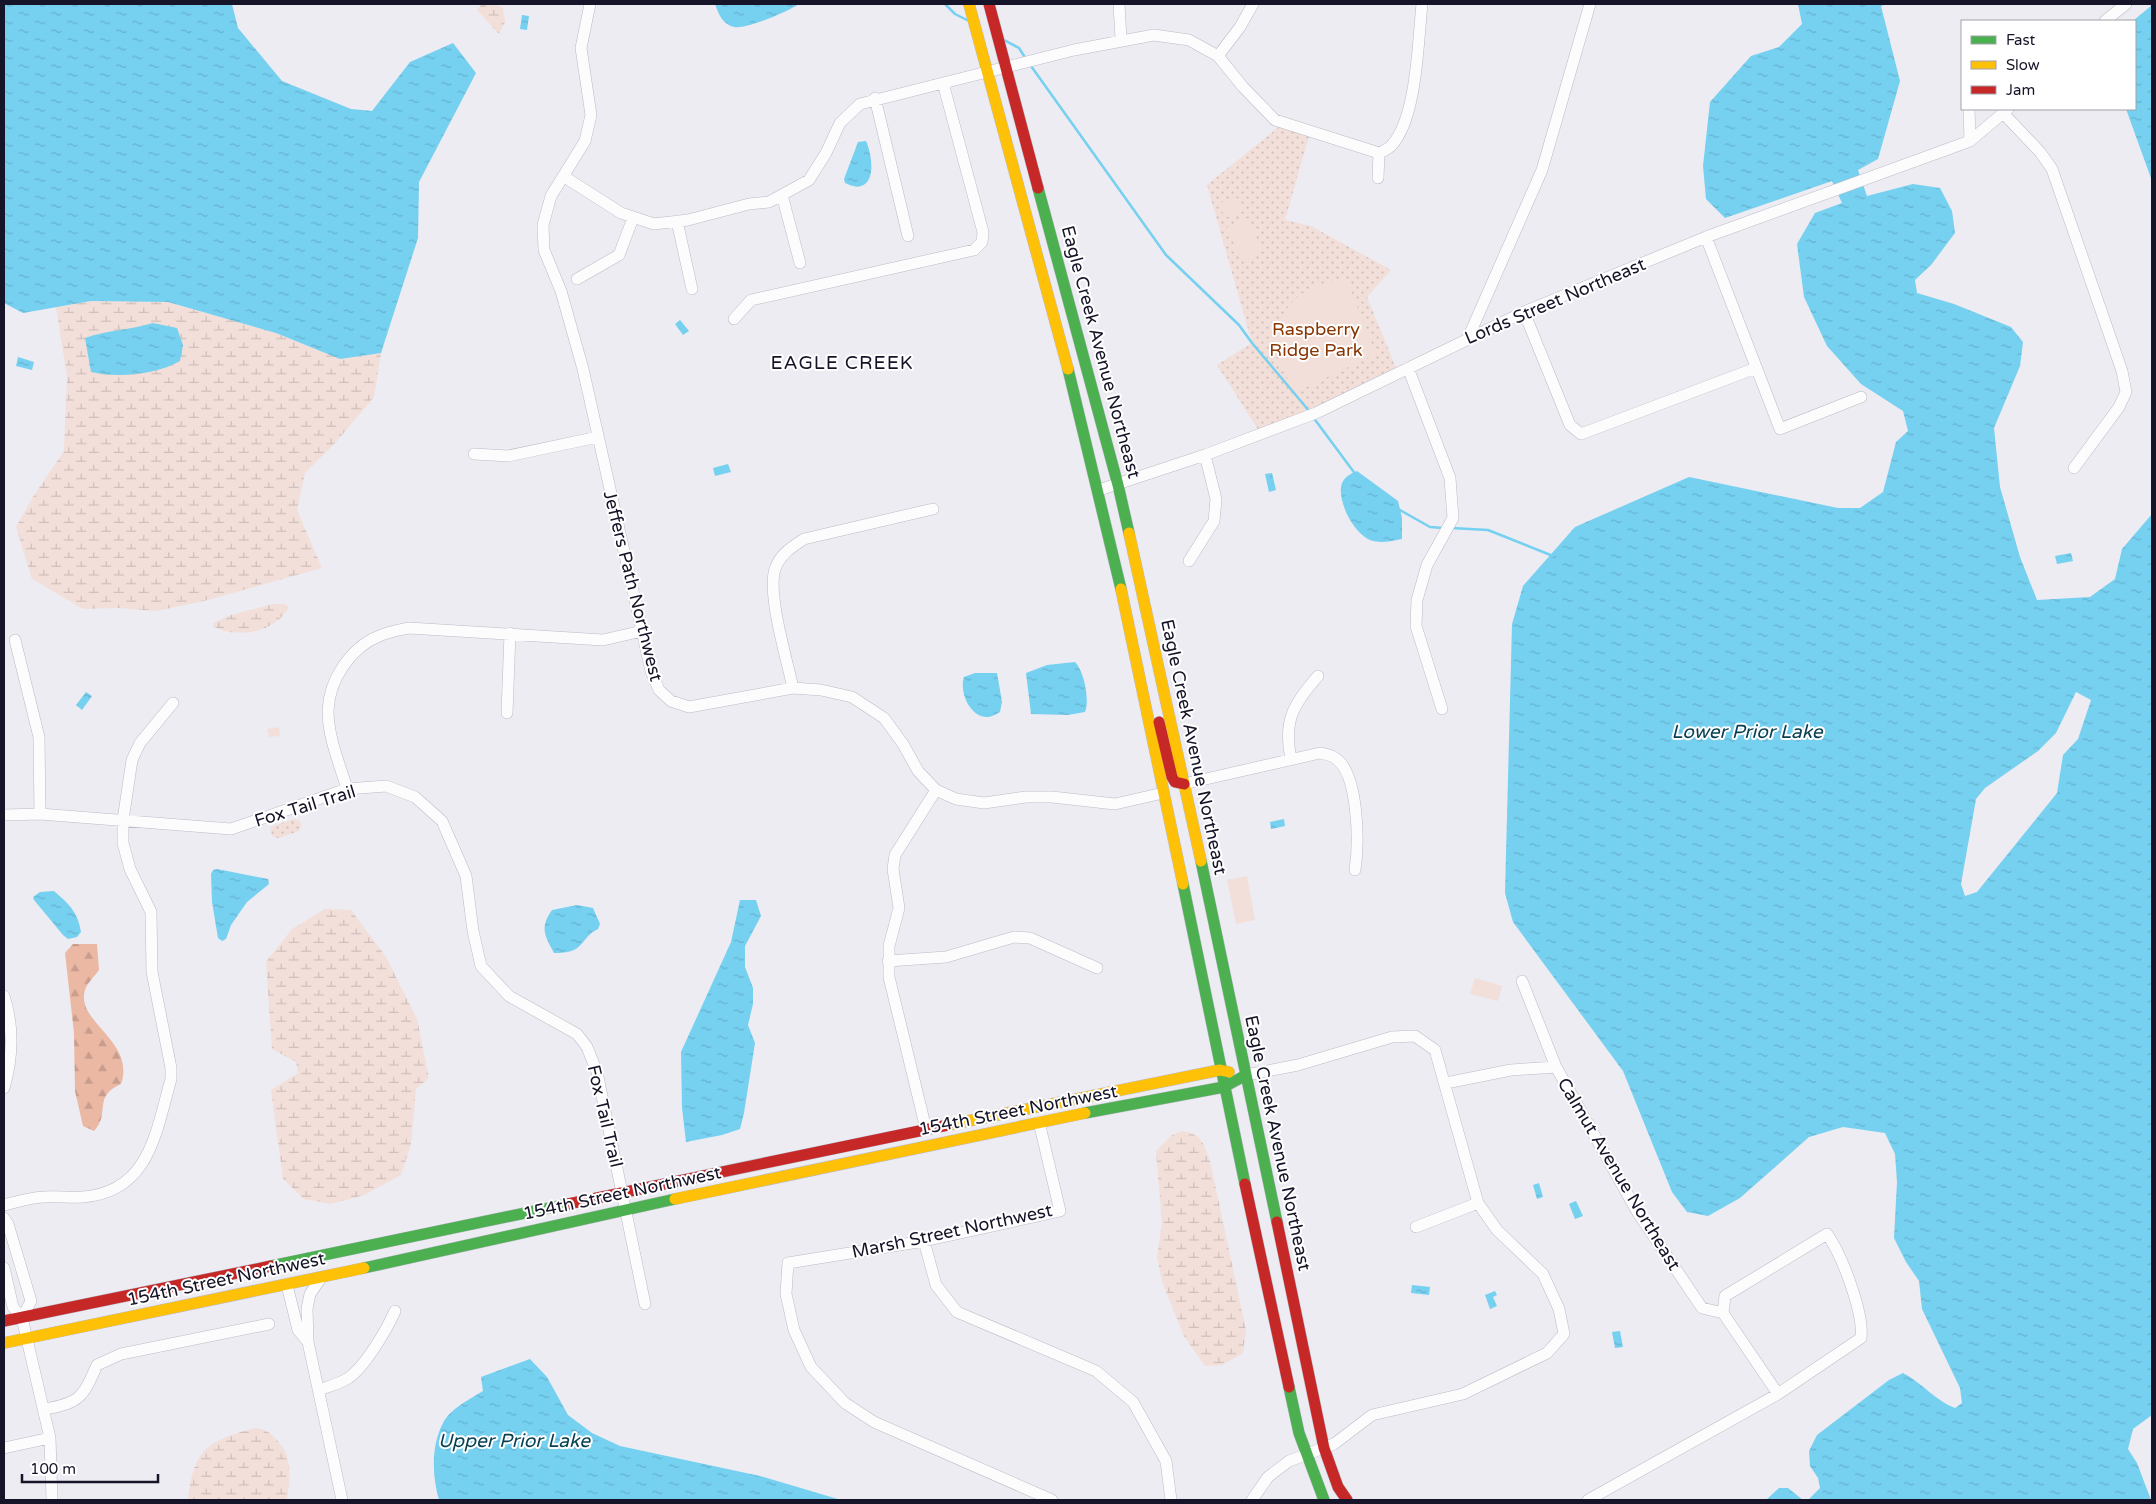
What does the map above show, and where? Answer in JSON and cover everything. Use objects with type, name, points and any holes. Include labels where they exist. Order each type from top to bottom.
[{"type":"main road","name":"Eagle Creek Avenue Northeast","points":[[969,4],[1099,490],[1141,682],[1220,1070],[1314,1452],[1347,1500]]},
{"type":"main road","name":"Eagle Creek Avenue Northeast","points":[[989,4],[1118,485],[1246,1075],[1324,1500]]},
{"type":"main road","points":[[1141,682],[1157,714],[1174,780],[1184,784]]},
{"type":"main road","name":"154th Street Northwest","points":[[4,1322],[926,1129],[1220,1070],[1246,1075]]},
{"type":"main road","name":"154th Street Northwest","points":[[4,1343],[321,1278],[626,1209],[1039,1122],[1224,1086],[1246,1075]]},
{"type":"main road","points":[[287,1285],[287,1279],[295,1272],[362,1258],[415,1237]]},
{"type":"street","name":"Jeffers Path Northwest","points":[[590,4],[581,48],[591,115],[585,140],[551,196],[543,225],[544,250],[561,291],[583,370],[651,671],[659,690],[671,701],[689,707],[793,688],[821,690],[852,698],[884,718],[903,744],[918,771],[936,790],[956,799],[984,803],[1026,797],[1115,804],[1163,793]]},
{"type":"street","points":[[1120,4],[1121,39]]},
{"type":"street","points":[[1218,56],[1240,27],[1253,4]]},
{"type":"street","points":[[563,176],[602,203],[633,218],[654,224],[677,221],[748,204],[769,202],[810,180],[826,153],[840,123],[860,104],[875,98],[1121,39],[1154,35],[1189,40],[1218,56],[1242,87],[1274,120],[1379,153],[1391,146],[1401,131],[1412,94],[1422,4]]},
{"type":"street","points":[[1468,338],[1542,170],[1590,4]]},
{"type":"street","points":[[2106,20],[2126,4]]},
{"type":"street","points":[[734,319],[751,300],[974,250],[982,242],[983,232],[943,82]]},
{"type":"street","points":[[875,98],[908,236]]},
{"type":"street","points":[[1969,110],[1970,142]]},
{"type":"street","points":[[2005,111],[2052,169],[2122,371],[2126,392],[2119,407],[2074,468]]},
{"type":"street","name":"Lords Street Northeast","points":[[1099,490],[1204,455],[1316,413],[1524,312],[1706,237],[1970,142],[2005,111]]},
{"type":"street","points":[[1378,178],[1379,153]]},
{"type":"street","points":[[782,195],[800,263]]},
{"type":"street","points":[[577,279],[619,255],[633,218]]},
{"type":"street","points":[[677,221],[692,289]]},
{"type":"street","points":[[1706,237],[1780,429],[1861,397]]},
{"type":"street","points":[[1524,312],[1570,425],[1581,434],[1756,368]]},
{"type":"street","points":[[1408,368],[1450,478],[1453,518],[1427,566],[1417,600],[1416,626],[1442,709]]},
{"type":"street","points":[[474,454],[508,456],[598,437]]},
{"type":"street","points":[[1190,562],[1214,521],[1216,499],[1204,455]]},
{"type":"street","points":[[793,688],[774,592],[775,569],[786,551],[804,539],[934,509]]},
{"type":"street","points":[[347,789],[332,739],[328,711],[336,679],[354,652],[379,635],[408,628],[603,640],[642,631]]},
{"type":"street","points":[[507,713],[510,633]]},
{"type":"street","points":[[15,640],[39,737],[40,814]]},
{"type":"street","points":[[1291,760],[1287,740],[1288,723],[1303,692],[1318,676]]},
{"type":"street","points":[[4,1205],[33,1198],[85,1197],[120,1186],[134,1176],[152,1147],[171,1079],[171,1068],[152,972],[150,912],[130,869],[123,843],[122,820],[132,760],[140,743],[172,702]]},
{"type":"street","points":[[1184,784],[1320,753],[1336,758],[1346,771],[1356,811],[1359,833],[1355,870]]},
{"type":"street","name":"Fox Tail Trail","points":[[4,815],[40,814],[231,829],[347,789],[386,786],[415,797],[442,821],[466,876],[473,931],[481,966],[509,996],[576,1034],[587,1047],[597,1072],[645,1304]]},
{"type":"street","points":[[926,1129],[889,977],[888,946],[899,908],[893,869],[895,855],[936,790]]},
{"type":"street","points":[[888,961],[946,957],[1014,936],[1030,938],[1097,968]]},
{"type":"street","name":"Calmut Avenue Northeast","points":[[1522,981],[1556,1067],[1638,1213],[1702,1308],[1723,1313]]},
{"type":"street","points":[[4,996],[10,1024],[11,1052],[4,1088]]},
{"type":"street","name":"154th Street Northwest","points":[[1246,1075],[1298,1065],[1392,1037],[1414,1036],[1435,1050],[1446,1083],[1478,1203]]},
{"type":"street","points":[[1446,1083],[1511,1070],[1556,1067]]},
{"type":"street","name":"Marsh Street Northwest","points":[[1039,1122],[1060,1211],[924,1241],[788,1264],[786,1294],[794,1330],[811,1368],[846,1403],[874,1422],[1052,1500]]},
{"type":"street","points":[[1252,1500],[1268,1477],[1289,1461],[1314,1452],[1346,1436],[1372,1415],[1463,1394],[1547,1353],[1564,1334],[1559,1309],[1543,1274],[1497,1230],[1478,1203],[1416,1227]]},
{"type":"street","points":[[4,1218],[8,1224],[31,1301],[22,1318]]},
{"type":"street","points":[[1588,1500],[1778,1394],[1861,1338],[1863,1324],[1837,1249],[1827,1234],[1725,1296],[1723,1313],[1778,1394]]},
{"type":"street","points":[[924,1241],[936,1285],[957,1312],[1096,1371],[1133,1402],[1166,1461],[1171,1500]]},
{"type":"street","points":[[4,1268],[13,1307],[22,1318],[44,1409],[50,1438],[52,1500]]},
{"type":"street","points":[[321,1278],[310,1294],[307,1309],[308,1342],[342,1500]]},
{"type":"street","points":[[287,1285],[298,1330],[308,1342]]},
{"type":"street","points":[[319,1390],[346,1380],[366,1359],[389,1325],[395,1311]]},
{"type":"street","points":[[44,1409],[70,1405],[86,1390],[98,1365],[121,1354],[269,1324]]},
{"type":"street","points":[[4,1448],[50,1438]]},
{"type":"green space","points":[[482,4],[496,4],[503,8],[505,22],[499,34],[477,10]]},
{"type":"green space","name":"Raspberry Ridge Park","points":[[1280,126],[1309,136],[1285,220],[1311,226],[1391,270],[1367,297],[1398,373],[1261,434],[1217,365],[1252,343],[1207,185]]},
{"type":"green space","points":[[1238,198],[1242,212],[1224,218],[1220,203]]},
{"type":"green space","points":[[1247,218],[1263,251],[1243,261],[1226,228]]},
{"type":"green space","points":[[1347,281],[1376,354],[1298,391],[1285,374],[1278,357],[1277,339],[1280,322],[1288,307],[1301,294],[1318,285]]},
{"type":"green space","points":[[91,301],[168,302],[276,333],[340,359],[381,353],[374,397],[337,441],[305,473],[297,510],[322,568],[204,601],[156,611],[118,608],[83,609],[32,579],[16,527],[33,497],[64,451],[67,376],[56,307]]},
{"type":"green space","points":[[273,604],[285,604],[289,607],[283,616],[266,628],[244,633],[223,630],[213,626],[213,623],[231,615]]},
{"type":"green space","points":[[279,727],[280,736],[269,737],[267,729]]},
{"type":"green space","points":[[294,819],[300,821],[299,831],[278,838],[272,836],[270,827]]},
{"type":"green space","points":[[1247,876],[1255,920],[1236,924],[1227,880]]},
{"type":"green space","points":[[325,909],[351,910],[386,957],[417,1019],[429,1078],[416,1089],[411,1144],[401,1175],[364,1195],[331,1204],[304,1199],[283,1179],[271,1090],[298,1073],[296,1062],[272,1049],[266,962],[292,929]]},
{"type":"green space","points":[[73,944],[97,944],[99,970],[86,987],[84,1001],[89,1012],[114,1044],[120,1056],[123,1069],[121,1084],[107,1094],[99,1124],[94,1131],[83,1126],[75,1091],[74,1033],[65,953]]},
{"type":"green space","points":[[1475,978],[1502,986],[1498,1001],[1470,994]]},
{"type":"green space","points":[[1182,1131],[1189,1132],[1198,1137],[1204,1145],[1210,1161],[1246,1330],[1243,1353],[1222,1365],[1205,1366],[1184,1336],[1162,1281],[1157,1257],[1162,1223],[1156,1151],[1172,1135]]},
{"type":"green space","points":[[255,1428],[264,1430],[275,1438],[285,1452],[290,1475],[287,1500],[188,1500],[194,1469],[199,1458],[206,1450],[214,1443],[225,1438]]},
{"type":"water","points":[[4,4],[232,4],[238,28],[282,81],[351,109],[372,111],[410,62],[453,43],[476,73],[419,182],[418,238],[381,353],[340,359],[276,333],[168,302],[91,301],[23,313],[4,303]]},
{"type":"water","points":[[715,4],[799,4],[767,19],[747,26],[734,27],[727,24],[719,15]]},
{"type":"water","name":"Lower Prior Lake","points":[[1798,4],[1886,4],[1881,6],[1900,81],[1878,159],[1858,170],[1867,196],[1913,184],[1940,188],[1952,211],[1955,233],[1931,265],[1915,280],[1917,293],[1954,304],[2011,327],[2023,342],[2020,366],[1994,428],[2000,487],[2020,557],[2037,600],[2090,597],[2115,579],[2122,549],[2152,514],[2152,1415],[2133,1429],[2128,1449],[2137,1463],[2151,1500],[1808,1500],[1820,1488],[1818,1478],[1810,1466],[1809,1451],[1817,1435],[1889,1380],[1903,1373],[1948,1405],[1955,1408],[1962,1403],[1960,1388],[1922,1309],[1919,1281],[1906,1262],[1894,1238],[1897,1182],[1895,1154],[1885,1133],[1843,1127],[1809,1137],[1740,1198],[1708,1216],[1687,1212],[1672,1192],[1623,1071],[1513,922],[1505,893],[1512,624],[1523,586],[1575,527],[1689,477],[1838,508],[1860,508],[1883,492],[1896,442],[1908,431],[1903,411],[1861,384],[1827,346],[1804,297],[1797,244],[1815,213],[1842,203],[1832,181],[1725,218],[1706,199],[1703,166],[1710,102],[1751,56],[1779,47],[1802,24]],"holes":[[[2076,692],[2091,700],[2078,739],[2063,755],[2057,793],[1977,892],[1965,896],[1961,884],[1976,799],[1985,788],[2038,751],[2056,733]]]},
{"type":"water","points":[[2152,5],[2152,181],[2126,110],[2136,110],[2136,20],[2134,20]]},
{"type":"water","points":[[522,15],[529,16],[527,30],[520,29]]},
{"type":"water","points":[[866,141],[871,159],[869,178],[866,183],[859,187],[845,183],[844,179],[858,142]]},
{"type":"water","points":[[680,320],[689,331],[683,335],[675,324]]},
{"type":"water","points":[[153,323],[177,328],[183,345],[180,361],[160,369],[136,374],[112,375],[91,372],[85,338]]},
{"type":"water","points":[[18,357],[34,362],[32,370],[16,366]]},
{"type":"water","points":[[728,464],[731,472],[715,476],[713,468]]},
{"type":"water","points":[[1357,471],[1398,501],[1402,518],[1402,539],[1386,542],[1370,540],[1353,525],[1342,502],[1341,487],[1349,475]]},
{"type":"water","points":[[1272,473],[1276,490],[1269,492],[1265,474]]},
{"type":"water","points":[[2071,553],[2073,561],[2057,564],[2055,556]]},
{"type":"water","points":[[1075,662],[1081,672],[1085,686],[1087,700],[1085,712],[1068,715],[1031,714],[1026,673],[1047,665]]},
{"type":"water","points":[[975,673],[997,673],[1002,702],[1000,712],[988,717],[982,716],[971,709],[967,703],[963,690],[964,677]]},
{"type":"water","points":[[86,692],[92,696],[82,710],[76,705]]},
{"type":"water","points":[[1284,819],[1285,826],[1271,829],[1270,822]]},
{"type":"water","points":[[217,869],[268,879],[269,884],[247,902],[231,925],[226,939],[222,941],[218,938],[212,902],[211,874],[213,870]]},
{"type":"water","points":[[54,891],[68,904],[78,919],[81,932],[77,937],[68,939],[63,935],[34,900],[33,897],[40,892]]},
{"type":"water","points":[[740,900],[756,900],[761,916],[745,946],[745,967],[753,988],[753,1004],[748,1025],[755,1043],[744,1113],[740,1129],[722,1135],[686,1142],[682,1108],[681,1052],[731,942]]},
{"type":"water","points":[[577,905],[593,908],[600,924],[598,929],[572,951],[554,953],[545,931],[548,916],[552,910]]},
{"type":"water","points":[[1539,1183],[1543,1197],[1537,1199],[1533,1185]]},
{"type":"water","points":[[1576,1201],[1583,1216],[1575,1219],[1569,1204]]},
{"type":"water","points":[[1412,1285],[1430,1287],[1429,1295],[1411,1293]]},
{"type":"water","points":[[1495,1291],[1497,1295],[1493,1297],[1497,1306],[1490,1309],[1485,1295]]},
{"type":"water","points":[[1620,1331],[1623,1347],[1615,1348],[1612,1332]]},
{"type":"water","name":"Upper Prior Lake","points":[[530,1359],[547,1377],[568,1415],[592,1433],[620,1446],[760,1476],[841,1500],[439,1500],[435,1481],[434,1461],[436,1441],[446,1418],[450,1413],[483,1391],[481,1377]]},
{"type":"water","points":[[1779,1488],[1788,1488],[1803,1500],[1766,1500]]},
{"type":"waterway","points":[[945,4],[955,14],[967,20]]},
{"type":"waterway","points":[[1004,40],[1019,48],[1026,59]]},
{"type":"waterway","points":[[1031,66],[1166,255],[1239,325],[1310,412]]},
{"type":"waterway","points":[[1313,417],[1356,475]]},
{"type":"waterway","points":[[1398,509],[1430,527],[1443,528]]},
{"type":"waterway","points":[[1451,528],[1488,530],[1553,556]]},
{"type":"traffic: fast","points":[[1038,188],[1118,485],[1129,533]]},
{"type":"traffic: fast","points":[[1068,369],[1121,589]]},
{"type":"traffic: fast","points":[[1201,861],[1277,1222]]},
{"type":"traffic: fast","points":[[1183,884],[1245,1184]]},
{"type":"traffic: fast","points":[[1085,1113],[1224,1087],[1246,1075]]},
{"type":"traffic: fast","points":[[364,1268],[675,1199]]},
{"type":"traffic: fast","points":[[271,1266],[568,1204]]},
{"type":"traffic: fast","points":[[1289,1387],[1299,1433],[1324,1500]]},
{"type":"traffic: slow","points":[[969,4],[1068,369]]},
{"type":"traffic: slow","points":[[1129,533],[1201,861]]},
{"type":"traffic: slow","points":[[1121,589],[1183,884]]},
{"type":"traffic: slow","points":[[948,1125],[1220,1070],[1229,1072]]},
{"type":"traffic: slow","points":[[675,1199],[1085,1113]]},
{"type":"traffic: slow","points":[[4,1343],[364,1268]]},
{"type":"traffic: jam","points":[[989,4],[1038,188]]},
{"type":"traffic: jam","points":[[1159,722],[1172,777],[1175,782],[1184,784]]},
{"type":"traffic: jam","points":[[568,1204],[948,1125]]},
{"type":"traffic: jam","points":[[1245,1184],[1289,1387]]},
{"type":"traffic: jam","points":[[1277,1222],[1324,1448],[1338,1487],[1347,1500]]},
{"type":"traffic: jam","points":[[4,1321],[271,1266]]},
{"type":"district","name":"EAGLE CREEK","points":[[842,363]]}]
